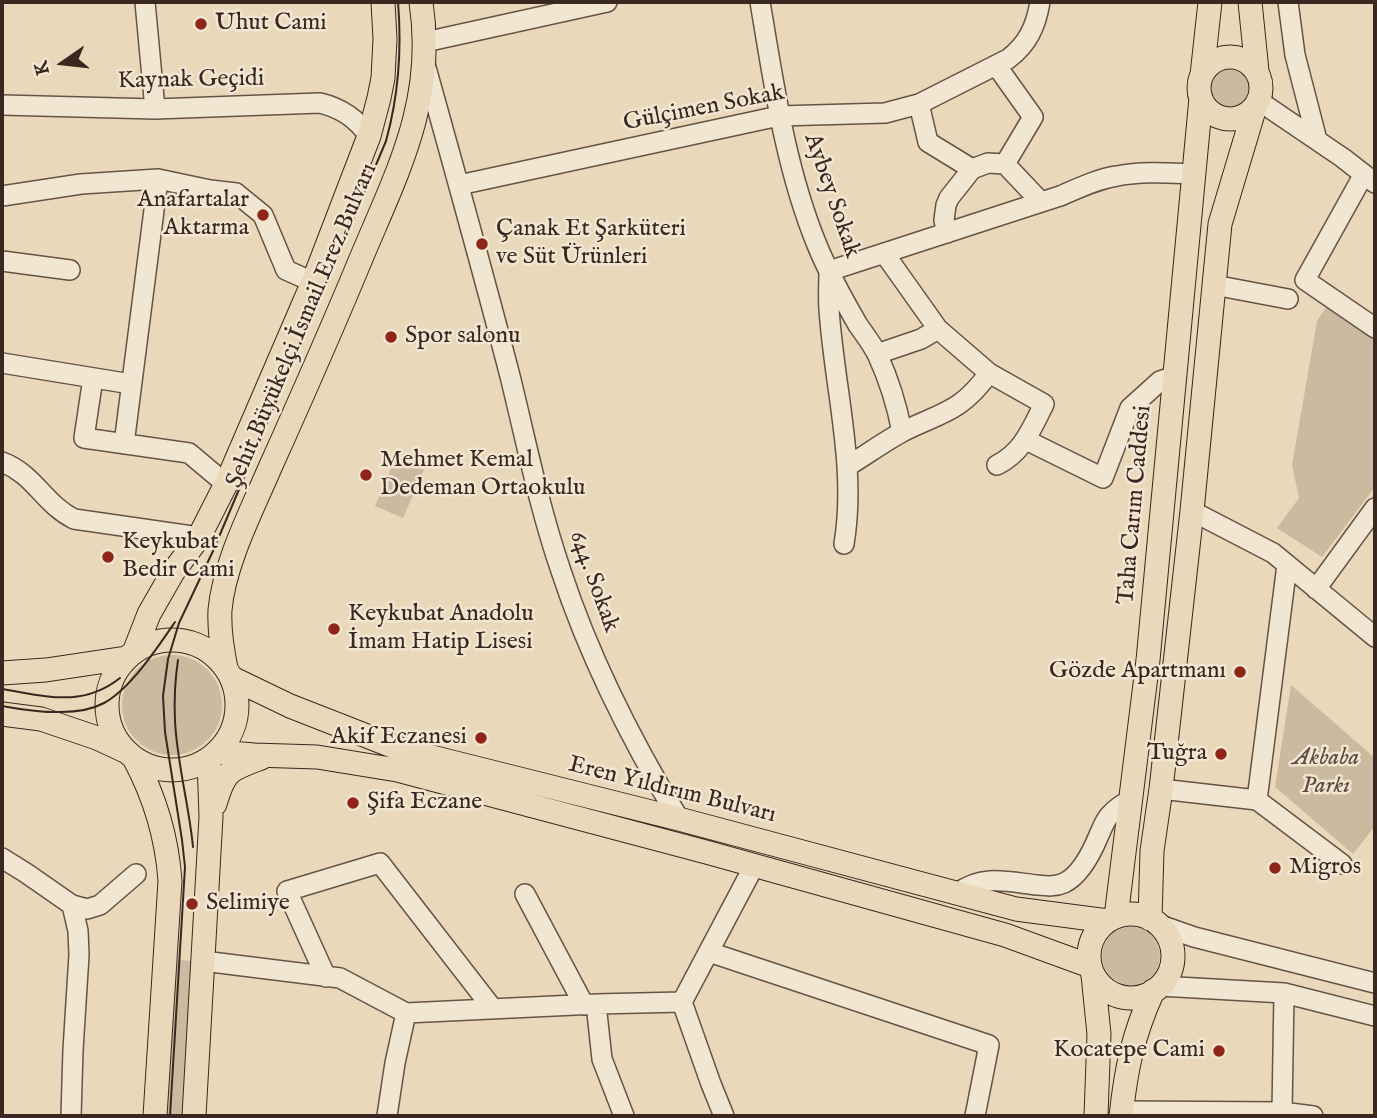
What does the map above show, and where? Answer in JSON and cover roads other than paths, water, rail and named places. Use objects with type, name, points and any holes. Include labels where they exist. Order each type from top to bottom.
[{"type":"main road","name":"Şehit Büyükelçi İsmail Erez Bulvarı","points":[[131,654],[149,614],[167,582],[199,537],[226,484],[313,282],[375,117],[383,78],[383,2]]},
{"type":"main road","name":"Şehit Büyükelçi İsmail Erez Bulvarı","points":[[229,673],[222,646],[220,623],[222,594],[228,572],[405,152],[420,103],[425,52],[421,2]]},
{"type":"main road","name":"Taha Carım Caddesi","points":[[1112,919],[1131,800],[1148,660],[1210,2]]},
{"type":"main road","points":[[1153,921],[1152,851],[1192,511],[1220,224],[1262,86],[1257,71],[1250,2]]},
{"type":"main road","points":[[1257,71],[1239,58],[1224,57],[1211,63],[1201,86],[1208,110],[1214,115],[1229,119],[1244,117],[1257,104]]},
{"type":"main road","points":[[2,673],[46,670],[131,654],[163,639],[190,642],[210,651],[229,673],[236,689],[237,712],[231,733],[213,756],[188,769],[177,771],[154,768],[88,735],[41,719],[2,713]]},
{"type":"main road","points":[[131,654],[119,666],[109,687],[108,721],[112,732],[152,794],[164,833],[169,873],[155,1116]]},
{"type":"main road","name":"Eren Yıldırım Bulvarı","points":[[229,673],[298,710],[400,749],[680,819],[1016,909],[1112,919]]},
{"type":"main road","points":[[211,817],[226,774],[270,755]]},
{"type":"main road","points":[[194,1116],[213,756]]},
{"type":"main road","name":"Eren Yıldırım Bulvarı","points":[[213,756],[317,757],[397,770],[1005,935],[1092,971]]},
{"type":"main road","points":[[1096,1116],[1099,1034],[1090,949],[1096,933],[1112,919],[1133,914],[1153,921],[1168,937],[1172,954],[1170,971],[1157,988],[1133,1042],[1127,1065],[1121,1114]]},
{"type":"main road","points":[[1092,971],[1104,988],[1120,996],[1137,997],[1157,988]]},
{"type":"street","points":[[145,2],[155,108]]},
{"type":"street","points":[[425,52],[607,2]]},
{"type":"street","name":"Aybey Sokak","points":[[760,2],[779,116],[799,194],[817,246],[829,271],[877,354],[894,397],[902,432]]},
{"type":"street","name":"Gülçimen Sokak","points":[[459,185],[779,116],[885,113],[919,104],[1015,54],[1027,41],[1035,26],[1040,2]]},
{"type":"street","points":[[1288,2],[1295,55],[1317,141]]},
{"type":"street","name":"644. Sokak","points":[[425,52],[538,494],[569,594],[620,715],[680,819]]},
{"type":"street","points":[[996,65],[1033,117],[1005,164]]},
{"type":"street","name":"Kaynak Geçidi","points":[[2,105],[155,108],[320,103],[348,114],[369,136]]},
{"type":"street","points":[[919,104],[928,142],[972,169]]},
{"type":"street","points":[[1257,104],[1317,141],[1370,179],[1305,280],[1375,328]]},
{"type":"street","points":[[947,233],[944,220],[949,198],[972,169],[988,163],[1005,164],[1041,202]]},
{"type":"street","points":[[844,544],[848,522],[848,466],[829,309],[829,271],[1114,176],[1194,174]]},
{"type":"street","points":[[2,197],[81,184],[158,179],[236,193],[263,215],[286,270],[313,282]]},
{"type":"street","points":[[124,444],[158,179]]},
{"type":"street","points":[[884,253],[938,329],[989,373],[1044,404],[1026,440],[1011,457],[997,466]]},
{"type":"street","points":[[2,261],[70,270]]},
{"type":"street","points":[[1214,285],[1288,299]]},
{"type":"street","points":[[877,354],[921,339],[938,329]]},
{"type":"street","points":[[2,363],[131,384]]},
{"type":"street","points":[[848,466],[902,432],[954,409],[972,394],[989,373]]},
{"type":"street","points":[[1026,440],[1103,478],[1130,408],[1160,381],[1175,376]]},
{"type":"street","points":[[93,378],[84,438],[189,453],[226,484]]},
{"type":"street","points":[[2,462],[22,472],[56,508],[74,519],[199,537]]},
{"type":"street","points":[[1316,589],[1375,508]]},
{"type":"street","points":[[1192,511],[1273,554],[1375,637]]},
{"type":"street","points":[[1257,800],[1287,565]]},
{"type":"street","points":[[1161,789],[1257,800],[1342,864]]},
{"type":"street","points":[[958,894],[971,885],[985,881],[1053,886],[1068,881],[1078,872],[1088,856],[1109,815],[1131,800]]},
{"type":"street","points":[[2,858],[72,905],[87,909],[100,905],[136,874]]},
{"type":"street","points":[[326,976],[287,891],[380,863],[493,1009]]},
{"type":"street","points":[[724,1116],[682,1002],[754,866]]},
{"type":"street","points":[[524,894],[590,1004],[602,1059],[624,1116]]},
{"type":"street","points":[[71,1116],[79,955],[78,931],[72,905]]},
{"type":"street","points":[[1153,921],[1194,937],[1372,977]]},
{"type":"street","points":[[709,952],[989,1045],[975,1116]]},
{"type":"street","points":[[203,961],[340,978],[407,1013],[682,1002]]},
{"type":"street","points":[[1157,988],[1284,993],[1375,1016]]},
{"type":"street","points":[[1282,1112],[1284,993]]},
{"type":"street","points":[[387,1116],[395,1063],[407,1013]]},
{"type":"street","points":[[1121,1114],[1282,1112],[1312,1116]]},
{"type":"tram line","points":[[170,1116],[185,867],[165,732],[163,696],[168,659],[179,623],[213,551],[386,141],[398,72],[398,2]]},
{"type":"tram line","points":[[2,706],[66,712],[88,709],[104,703],[133,678],[175,622]]},
{"type":"tram line","points":[[178,660],[175,683],[176,737],[193,847]]},
{"type":"tram line","points":[[2,689],[49,697],[78,697],[106,687],[120,678]]},
{"type":"place","name":"Uhut Cami","points":[[201,24]]},
{"type":"place","name":"Anafartalar Aktarma","points":[[263,215]]},
{"type":"place","name":"Çanak Et Şarküteri ve Süt Ürünleri","points":[[482,244]]},
{"type":"place","name":"Spor salonu","points":[[391,337]]},
{"type":"place","name":"Mehmet Kemal Dedeman Ortaokulu","points":[[366,475]]},
{"type":"place","name":"Keykubat Bedir Cami","points":[[108,557]]},
{"type":"place","name":"Keykubat Anadolu İmam Hatip Lisesi","points":[[334,629]]},
{"type":"place","name":"Gözde Apartmanı","points":[[1240,672]]},
{"type":"place","name":"Akif Eczanesi","points":[[481,738]]},
{"type":"place","name":"Tuğra","points":[[1221,754]]},
{"type":"place","name":"Şifa Eczane","points":[[353,803]]},
{"type":"place","name":"Migros","points":[[1275,868]]},
{"type":"place","name":"Selimiye","points":[[192,904]]},
{"type":"place","name":"Kocatepe Cami","points":[[1219,1051]]},
{"type":"park label","name":"Akbaba Parkı","points":[[1326,773]]}]
